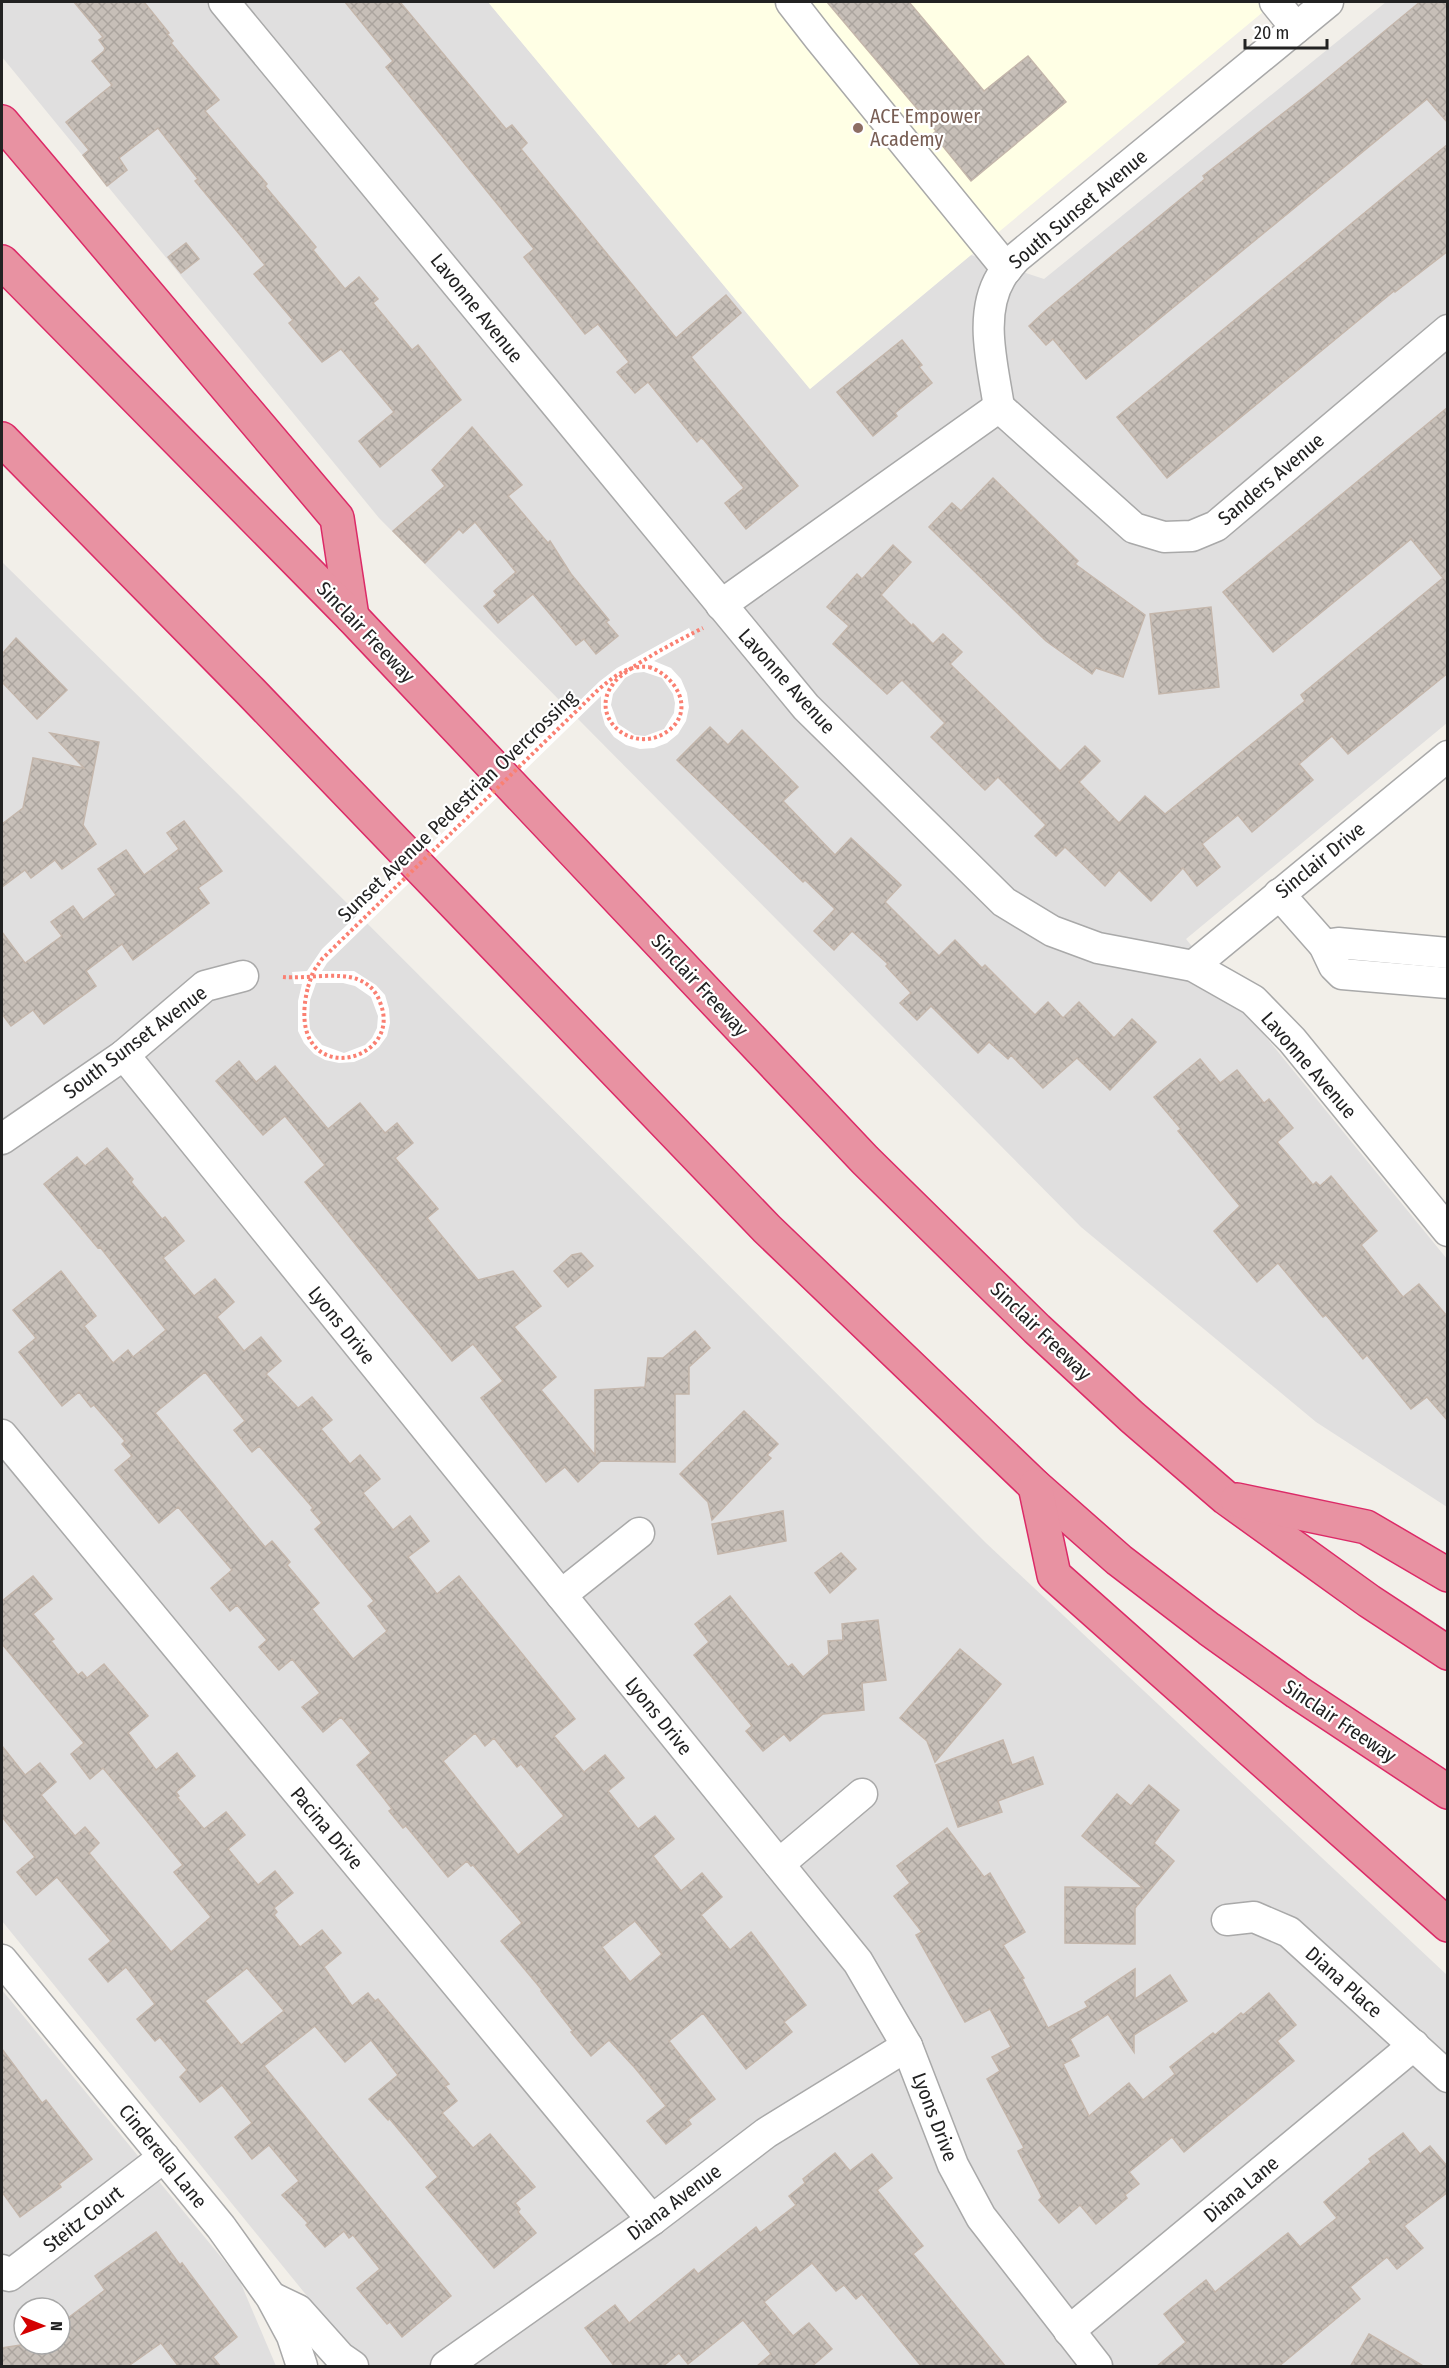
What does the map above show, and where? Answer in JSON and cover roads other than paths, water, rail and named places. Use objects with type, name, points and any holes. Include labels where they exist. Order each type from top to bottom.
[{"type":"highway","points":[[2,122],[337,518],[352,617]]},
{"type":"highway","name":"Sinclair Freeway","points":[[2,262],[352,617],[865,1160],[1046,1337],[1132,1417],[1226,1498],[1369,1601],[1448,1653]]},
{"type":"highway","name":"Sinclair Freeway","points":[[2,440],[251,692],[767,1229],[1035,1486],[1119,1560],[1209,1629],[1297,1692],[1448,1792]]},
{"type":"highway","points":[[1035,1486],[1054,1575],[1448,1925]]},
{"type":"highway","points":[[1226,1498],[1366,1527],[1448,1575]]},
{"type":"street","name":"Lavonne Avenue","points":[[225,2],[712,616],[1004,902],[1052,931],[1098,948],[1193,966],[1253,1000],[1292,1040],[1448,1231]]},
{"type":"street","points":[[791,2],[1007,269]]},
{"type":"street","points":[[1275,2],[1296,28]]},
{"type":"street","name":"South Sunset Avenue","points":[[999,407],[989,336],[990,316],[1000,278],[1007,269],[1016,258],[1328,2]]},
{"type":"street","name":"Sanders Avenue","points":[[999,407],[1134,528],[1164,537],[1192,536],[1216,526],[1448,330]]},
{"type":"street","points":[[712,616],[999,407]]},
{"type":"street","name":"Sinclair Drive","points":[[1193,966],[1448,756]]},
{"type":"street","points":[[1279,894],[1324,945],[1334,966],[1342,974],[1448,983]]},
{"type":"street","points":[[1324,945],[1338,943],[1448,953]]},
{"type":"street","name":"South Sunset Avenue","points":[[2,1139],[124,1055],[205,986],[243,976]]},
{"type":"street","name":"Lyons Drive","points":[[124,1055],[858,1962],[907,2046],[952,2165],[981,2217],[1097,2367]]},
{"type":"street","name":"Pacina Drive","points":[[2,1435],[652,2220]]},
{"type":"street","points":[[561,1595],[639,1533]]},
{"type":"street","points":[[779,1864],[862,1794]]},
{"type":"street","name":"Diana Place","points":[[1227,1920],[1254,1917],[1289,1932],[1448,2077]]},
{"type":"street","name":"Cinderella Lane","points":[[2,1960],[221,2227],[271,2297],[292,2336],[302,2367]]},
{"type":"street","name":"Diana Lane","points":[[1069,2331],[1414,2045]]},
{"type":"street","name":"Diana Avenue","points":[[446,2367],[652,2220],[766,2133],[907,2046]]},
{"type":"street","name":"Steitz Court","points":[[2,2270],[9,2276],[164,2157]]},
{"type":"street","points":[[271,2297],[298,2310],[340,2357],[353,2367]]},
{"type":"place","name":"ACE Empower Academy","points":[[858,128]]}]
